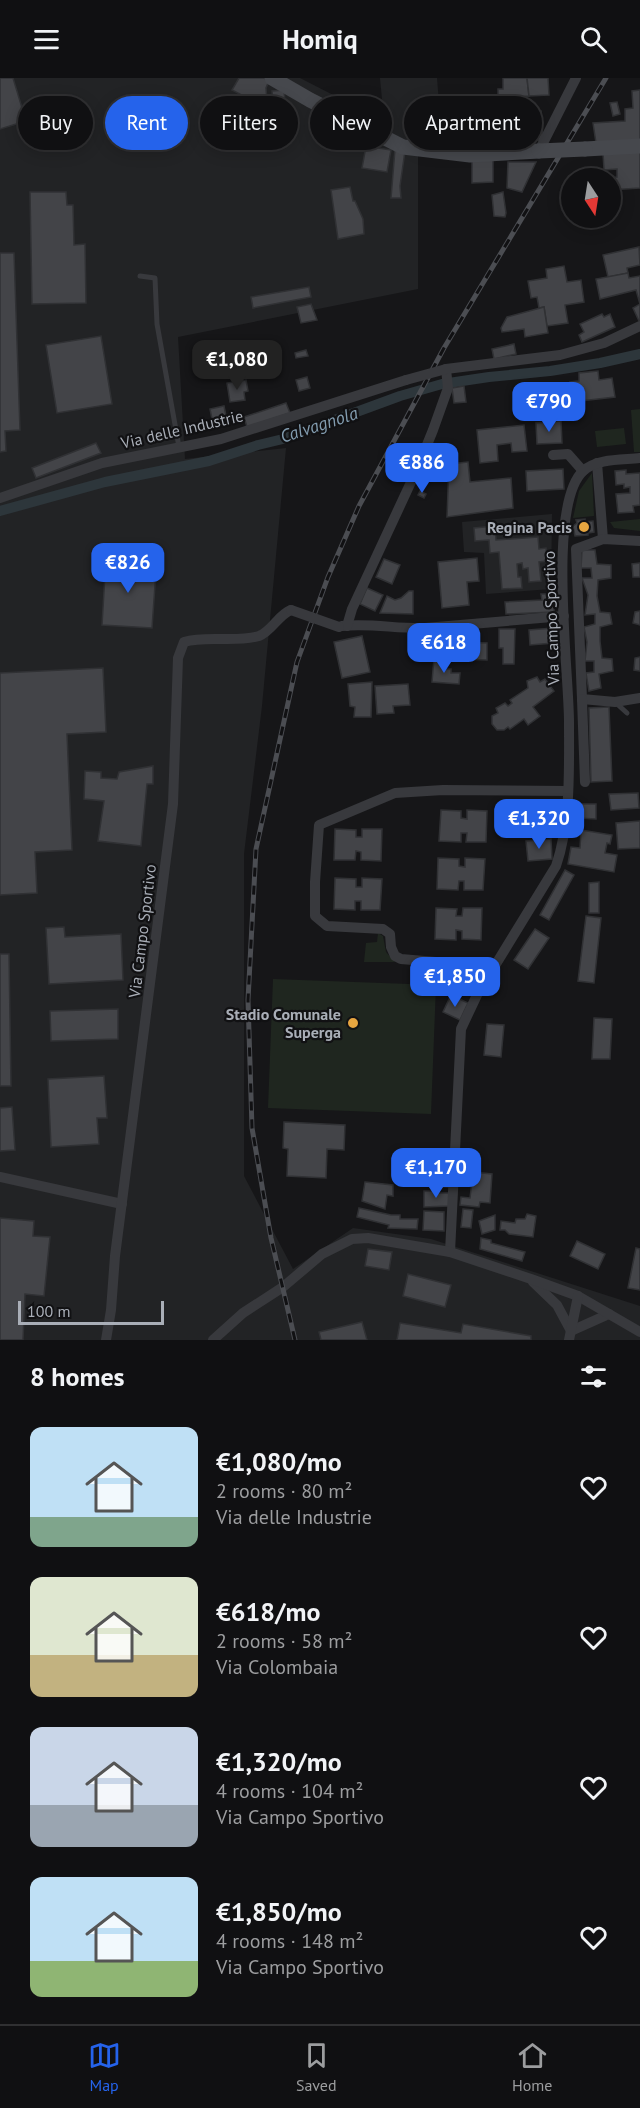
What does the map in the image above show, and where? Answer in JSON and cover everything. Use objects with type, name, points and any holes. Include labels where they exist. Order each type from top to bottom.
[{"type":"main road","points":[[272,78],[403,147],[471,155],[640,146]]},
{"type":"street","points":[[539,152],[576,78]]},
{"type":"street","name":"Via delle Industrie","points":[[0,498],[102,463],[221,439],[406,380],[447,379],[560,355],[604,343],[640,326]]},
{"type":"street","points":[[343,626],[418,467],[447,379]]},
{"type":"street","points":[[553,455],[568,454],[583,471],[597,463],[640,458]]},
{"type":"street","points":[[597,463],[603,539]]},
{"type":"street","name":"Via Campo Sportivo","points":[[450,1252],[460,1029],[477,995],[556,866],[562,848],[568,791],[569,722],[561,574],[567,515],[572,492],[583,471]]},
{"type":"street","points":[[585,782],[576,549],[603,539],[640,542]]},
{"type":"street","name":"Via Campo Sportivo","points":[[106,1340],[173,804],[178,658],[184,642],[222,640],[263,634],[283,613],[291,610],[343,626]]},
{"type":"street","points":[[343,626],[363,624],[408,629],[564,616]]},
{"type":"street","points":[[582,699],[615,702],[640,698]]},
{"type":"street","points":[[494,967],[401,958],[395,956],[391,947],[390,934],[383,929],[327,926],[315,916],[319,825],[395,794],[443,790],[568,791]]},
{"type":"street","points":[[0,1177],[122,1204]]},
{"type":"street","points":[[213,1340],[243,1313],[283,1287],[322,1254],[352,1239],[368,1238],[450,1252],[578,1296],[640,1332]]},
{"type":"street","points":[[531,1280],[557,1305],[570,1335]]},
{"type":"street","points":[[570,1335],[578,1296]]},
{"type":"street","points":[[570,1335],[609,1314]]},
{"type":"lane","points":[[140,276],[155,278],[157,324],[178,447]]},
{"type":"lane","points":[[615,702],[627,713]]},
{"type":"shaded area","points":[[0,78],[300,78],[335,96],[310,96],[310,150],[392,150],[392,96],[382,96],[380,78],[437,78],[438,96],[404,96],[404,150],[418,150],[418,289],[178,337],[185,459],[286,448],[262,706],[244,854],[244,1176],[293,1269],[353,1228],[431,1239],[640,1306],[640,1340],[0,1340]]},
{"type":"shaded area","points":[[640,409],[640,452],[634,452],[631,410]]},
{"type":"shaded area","points":[[624,428],[626,444],[597,447],[595,431]]},
{"type":"shaded area","points":[[592,473],[594,516],[573,518],[579,491]]},
{"type":"shaded area","points":[[552,514],[551,589],[486,594],[484,553],[464,552],[462,522]]},
{"type":"shaded area","points":[[640,519],[640,531],[614,528],[610,522]]},
{"type":"shaded area","points":[[378,933],[383,936],[386,952],[395,962],[364,962],[366,943],[377,942]]},
{"type":"shaded area","name":"Stadio Comunale Superga","points":[[273,979],[436,985],[431,1114],[268,1108]]},
{"type":"building","points":[[0,78],[13,78],[18,96],[18,123],[0,129]]},
{"type":"building","points":[[239,78],[264,78],[269,81],[266,88],[267,96],[244,96],[232,90]]},
{"type":"building","points":[[503,78],[527,78],[529,96],[498,96],[498,89],[503,89]]},
{"type":"building","points":[[527,78],[548,78],[549,95],[529,96]]},
{"type":"building","points":[[284,90],[284,96],[272,96],[272,91]]},
{"type":"building","points":[[640,90],[640,140],[596,143],[593,123],[625,121],[625,109],[633,108],[632,91]]},
{"type":"building","points":[[617,102],[620,114],[613,116],[610,103]]},
{"type":"building","points":[[395,149],[405,151],[400,186],[401,198],[391,198]]},
{"type":"building","points":[[365,150],[391,150],[387,172],[362,168]]},
{"type":"building","points":[[640,151],[640,188],[621,189],[621,168],[604,168],[603,153]]},
{"type":"building","points":[[472,160],[493,160],[493,182],[472,183]]},
{"type":"building","points":[[508,162],[536,162],[522,192],[507,188]]},
{"type":"building","points":[[350,187],[353,201],[363,219],[364,234],[338,239],[331,190]]},
{"type":"building","points":[[30,192],[66,192],[67,205],[73,205],[74,245],[85,244],[86,303],[32,304]]},
{"type":"building","points":[[503,192],[505,217],[494,216],[492,195]]},
{"type":"building","points":[[639,247],[640,265],[627,268],[628,273],[608,277],[603,255]]},
{"type":"building","points":[[0,253],[14,253],[20,430],[5,431],[6,451],[0,452]]},
{"type":"building","points":[[564,266],[567,282],[581,280],[584,302],[565,305],[568,323],[547,326],[544,307],[539,308],[537,297],[531,298],[528,281],[547,278],[546,269]]},
{"type":"building","points":[[628,273],[629,278],[640,276],[640,304],[636,290],[600,299],[596,279]]},
{"type":"building","points":[[309,287],[311,297],[253,308],[251,297]]},
{"type":"building","points":[[311,304],[317,320],[301,323],[297,307]]},
{"type":"building","points":[[640,304],[640,321],[639,321],[633,308]]},
{"type":"building","points":[[544,307],[548,333],[525,337],[524,329],[502,332],[501,328],[507,317]]},
{"type":"building","points":[[602,314],[604,317],[610,314],[615,327],[582,342],[579,335],[584,332],[580,324]]},
{"type":"building","points":[[101,336],[112,404],[57,413],[46,345]]},
{"type":"building","points":[[514,344],[516,354],[494,359],[492,349]]},
{"type":"building","points":[[306,350],[308,356],[296,358],[295,353]]},
{"type":"building","points":[[598,371],[599,380],[612,378],[615,397],[572,402],[570,382],[579,381],[579,373]]},
{"type":"building","points":[[307,377],[310,388],[299,391],[296,380]]},
{"type":"building","points":[[246,380],[248,391],[244,392],[245,400],[230,402],[227,383]]},
{"type":"building","points":[[464,386],[466,402],[454,403],[452,388]]},
{"type":"building","points":[[286,403],[290,413],[247,427],[244,417]]},
{"type":"building","points":[[224,406],[227,421],[213,424],[210,409]]},
{"type":"building","points":[[561,421],[562,443],[537,444],[536,423]]},
{"type":"building","points":[[524,425],[527,451],[512,452],[511,443],[497,445],[498,461],[480,463],[477,430]]},
{"type":"building","points":[[96,443],[101,453],[36,478],[32,468]]},
{"type":"building","points":[[468,462],[470,482],[511,478],[513,508],[447,517],[449,464]]},
{"type":"building","points":[[563,469],[564,489],[527,491],[526,471]]},
{"type":"building","points":[[626,470],[626,474],[640,473],[640,505],[633,506],[634,512],[618,513],[616,494],[630,493],[630,487],[624,488],[624,484],[616,485],[615,471]]},
{"type":"building","points":[[420,491],[426,494],[424,498],[418,495]]},
{"type":"building","name":"Regina Pacis","points":[[585,519],[585,522],[593,521],[594,532],[575,536],[573,526],[577,523],[576,520]]},
{"type":"building","points":[[495,526],[496,540],[538,537],[539,549],[546,548],[547,561],[539,562],[541,581],[529,582],[528,568],[523,569],[522,563],[517,564],[522,588],[502,589],[499,552],[490,553],[489,540],[475,541],[474,528]]},
{"type":"building","points":[[582,550],[595,550],[597,564],[611,565],[611,578],[598,580],[597,596],[600,612],[610,613],[612,624],[600,627],[600,641],[602,658],[612,659],[613,671],[599,674],[601,688],[589,691],[586,673],[594,672],[594,661],[585,661],[587,642],[584,627],[595,624],[595,614],[585,615],[588,595],[582,578],[592,578],[591,568],[581,568]]},
{"type":"building","points":[[106,557],[136,559],[136,570],[156,571],[152,628],[102,625]]},
{"type":"building","points":[[477,558],[479,581],[467,582],[469,605],[442,608],[438,562]]},
{"type":"building","points":[[384,559],[400,565],[392,584],[376,577]]},
{"type":"building","points":[[640,563],[640,577],[633,577],[632,564]]},
{"type":"building","points":[[367,588],[383,595],[375,611],[360,604]]},
{"type":"building","points":[[413,591],[413,614],[380,613],[387,596],[395,600]]},
{"type":"building","points":[[541,594],[554,594],[554,612],[506,614],[505,602],[542,600]]},
{"type":"building","points":[[640,611],[640,625],[633,623],[635,612]]},
{"type":"building","points":[[553,628],[554,643],[530,645],[529,630]]},
{"type":"building","points":[[499,629],[515,629],[514,664],[503,664],[503,648],[499,648]]},
{"type":"building","points":[[362,636],[370,672],[342,678],[334,642]]},
{"type":"building","points":[[431,641],[487,643],[487,660],[431,658]]},
{"type":"building","points":[[640,657],[640,671],[634,670],[635,658]]},
{"type":"building","points":[[434,658],[444,659],[443,669],[451,669],[451,673],[460,673],[459,684],[432,682]]},
{"type":"building","points":[[103,668],[106,732],[67,734],[72,850],[35,852],[37,893],[0,895],[0,673]]},
{"type":"building","points":[[537,677],[540,682],[545,679],[554,691],[533,707],[540,716],[528,725],[524,719],[510,729],[508,727],[504,730],[497,730],[492,724],[492,716],[498,713],[496,708],[505,703],[508,706],[512,703],[510,700],[528,688],[527,681]]},
{"type":"building","points":[[372,682],[371,717],[354,717],[355,707],[350,706],[348,684]]},
{"type":"building","points":[[408,684],[410,705],[393,706],[394,713],[377,714],[375,686]]},
{"type":"building","points":[[609,707],[612,781],[591,782],[589,708]]},
{"type":"building","points":[[153,766],[153,784],[147,784],[141,846],[98,841],[104,801],[84,799],[85,771],[101,772],[101,778],[117,779],[119,772]]},
{"type":"building","points":[[638,793],[639,808],[611,810],[609,794]]},
{"type":"building","points":[[578,804],[596,804],[596,819],[577,818]]},
{"type":"building","points":[[543,809],[556,809],[557,828],[547,829],[547,825],[537,825],[537,815],[543,815]]},
{"type":"building","points":[[441,810],[461,811],[461,818],[467,819],[467,810],[487,811],[486,842],[466,842],[467,833],[461,833],[461,842],[439,841]]},
{"type":"building","points":[[640,821],[640,848],[618,849],[616,823]]},
{"type":"building","points":[[335,829],[356,830],[356,837],[362,837],[362,829],[382,829],[381,861],[361,860],[361,852],[356,851],[355,860],[334,860]]},
{"type":"building","points":[[581,830],[612,835],[605,853],[617,855],[614,872],[568,864],[571,847],[580,848]]},
{"type":"building","points":[[551,839],[552,859],[528,861],[526,841]]},
{"type":"building","points":[[438,858],[459,859],[459,866],[465,867],[465,858],[485,859],[483,890],[464,890],[464,881],[459,881],[458,890],[437,889]]},
{"type":"building","points":[[565,870],[574,875],[549,920],[540,915]]},
{"type":"building","points":[[335,878],[356,879],[356,887],[362,887],[362,878],[382,879],[380,910],[361,910],[361,901],[355,901],[355,910],[334,909]]},
{"type":"building","points":[[599,882],[599,913],[589,913],[589,883]]},
{"type":"building","points":[[436,908],[457,909],[456,916],[462,916],[463,908],[482,908],[481,940],[462,939],[462,931],[456,930],[456,940],[435,939]]},
{"type":"building","points":[[586,916],[601,918],[594,983],[578,981]]},
{"type":"building","points":[[64,927],[65,937],[121,934],[123,980],[49,984],[46,928]]},
{"type":"building","points":[[535,929],[549,938],[528,969],[514,960]]},
{"type":"building","points":[[0,954],[9,954],[11,1086],[0,1086]]},
{"type":"building","points":[[451,995],[468,1003],[460,1020],[443,1012]]},
{"type":"building","points":[[118,1009],[118,1039],[51,1041],[50,1011]]},
{"type":"building","points":[[594,1018],[612,1019],[610,1059],[592,1059]]},
{"type":"building","points":[[487,1024],[504,1025],[501,1057],[484,1055]]},
{"type":"building","points":[[104,1076],[107,1118],[97,1118],[99,1144],[51,1147],[48,1079]]},
{"type":"building","points":[[12,1107],[15,1150],[0,1151],[0,1108]]},
{"type":"building","points":[[284,1122],[345,1125],[344,1150],[327,1149],[326,1178],[287,1176],[288,1149],[283,1148]]},
{"type":"building","points":[[432,1167],[451,1168],[450,1187],[431,1187]]},
{"type":"building","points":[[462,1171],[492,1174],[490,1203],[480,1202],[479,1207],[460,1205],[461,1197],[470,1198],[472,1181],[462,1180]]},
{"type":"building","points":[[365,1182],[393,1185],[393,1196],[387,1195],[385,1209],[362,1201]]},
{"type":"building","points":[[424,1191],[449,1193],[449,1206],[424,1207]]},
{"type":"building","points":[[359,1208],[400,1215],[400,1219],[418,1219],[417,1229],[388,1228],[389,1225],[357,1217]]},
{"type":"building","points":[[463,1209],[473,1210],[471,1228],[461,1227]]},
{"type":"building","points":[[424,1211],[444,1212],[444,1231],[423,1230]]},
{"type":"building","points":[[527,1214],[536,1216],[533,1237],[509,1234],[505,1230],[500,1230],[501,1221],[515,1223],[516,1219],[525,1219]]},
{"type":"building","points":[[495,1215],[495,1230],[482,1234],[479,1221]]},
{"type":"building","points":[[0,1218],[34,1221],[33,1236],[50,1237],[44,1296],[25,1294],[23,1340],[0,1340]]},
{"type":"building","points":[[481,1238],[525,1252],[522,1261],[480,1249]]},
{"type":"building","points":[[577,1241],[605,1254],[598,1269],[570,1256]]},
{"type":"building","points":[[636,1248],[640,1249],[640,1290],[628,1288]]},
{"type":"building","points":[[368,1249],[392,1252],[389,1270],[365,1266]]},
{"type":"building","points":[[408,1274],[451,1285],[445,1307],[403,1296]]},
{"type":"building","points":[[362,1322],[367,1340],[321,1340],[319,1332]]},
{"type":"building","points":[[400,1323],[461,1333],[463,1324],[531,1336],[531,1340],[397,1340]]},
{"type":"waterway","name":"Calvagnola","points":[[0,511],[105,482],[209,461],[283,439],[400,396],[442,384],[550,371],[640,354]]},
{"type":"railway","points":[[295,1340],[271,1238],[252,1128],[248,1000],[256,849],[297,662],[328,577],[359,506],[444,348],[606,78]]},
{"type":"place","name":"Regina Pacis","points":[[584,527]]},
{"type":"place","name":"Stadio Comunale Superga","points":[[353,1023]]}]
